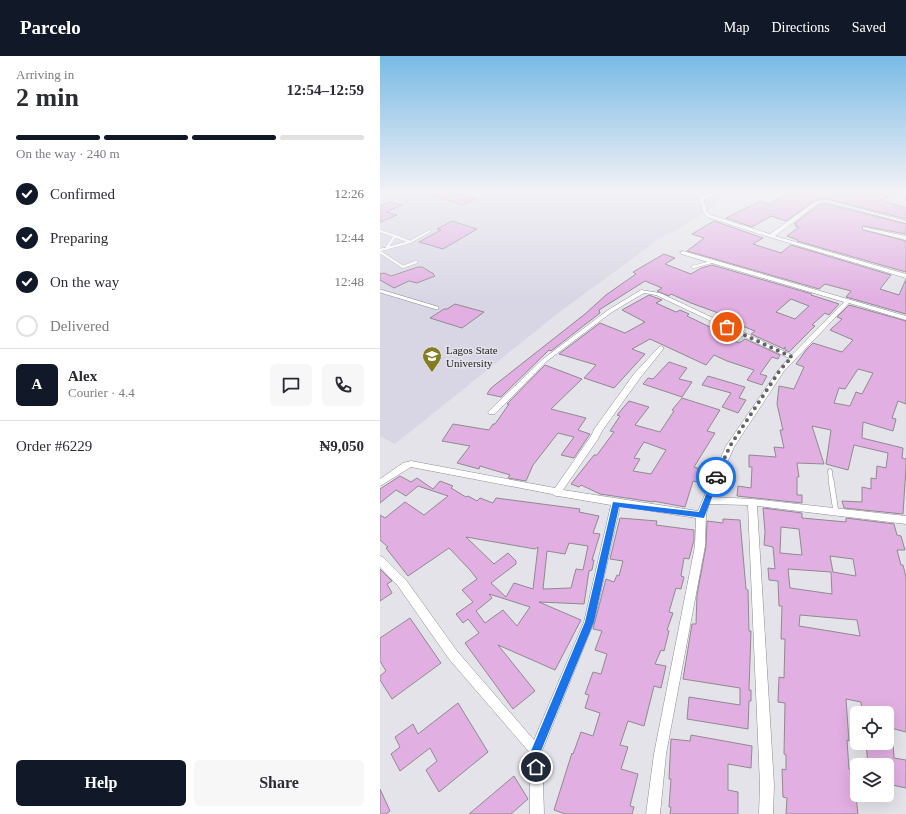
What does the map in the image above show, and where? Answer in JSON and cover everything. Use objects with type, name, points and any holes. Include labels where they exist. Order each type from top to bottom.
[{"type":"street","points":[[747,228],[906,276]]},
{"type":"street","points":[[771,236],[782,228]]},
{"type":"street","points":[[867,228],[906,238]]},
{"type":"street","points":[[683,253],[906,318]]},
{"type":"street","points":[[492,412],[545,360],[610,311],[644,291],[658,294],[792,357]]},
{"type":"street","points":[[653,814],[660,754],[700,546],[701,516],[706,500],[730,446],[780,370],[848,301]]},
{"type":"street","points":[[556,493],[598,430],[637,376],[661,348]]},
{"type":"street","points":[[380,483],[406,465],[411,464],[616,504],[701,516]]},
{"type":"street","points":[[706,500],[752,502],[906,520]]},
{"type":"street","points":[[752,502],[767,785],[766,814]]},
{"type":"street","points":[[537,814],[536,751],[589,622],[616,504]]},
{"type":"street","points":[[380,560],[402,583],[453,655],[536,751]]},
{"type":"lane","points":[[380,231],[410,242]]},
{"type":"lane","points":[[380,251],[410,242],[430,231]]},
{"type":"lane","points":[[385,249],[396,236]]},
{"type":"lane","points":[[380,251],[403,267],[416,262]]},
{"type":"lane","points":[[693,267],[711,262]]},
{"type":"lane","points":[[381,293],[437,308]]},
{"type":"lane","points":[[830,471],[836,512]]},
{"type":"shaded area","name":"Lagos State University","points":[[380,228],[679,228],[658,240],[562,310],[395,444],[380,436]]},
{"type":"building","points":[[702,228],[735,228],[763,238],[753,244],[781,253],[791,245],[891,275],[880,289],[899,295],[906,279],[906,314],[846,297],[851,291],[825,284],[819,289],[687,251],[704,238],[692,234]]},
{"type":"building","points":[[797,228],[862,228],[863,230],[906,241],[906,272],[797,241],[798,240],[787,236]]},
{"type":"building","points":[[876,228],[906,228],[906,234]]},
{"type":"building","points":[[437,229],[477,229],[443,249],[419,242],[441,230]]},
{"type":"building","points":[[664,254],[675,258],[665,264],[691,274],[701,268],[712,265],[812,294],[811,295],[839,304],[829,315],[825,313],[812,325],[815,326],[789,352],[785,350],[785,347],[784,349],[751,334],[755,331],[737,324],[740,321],[671,294],[669,296],[657,291],[662,288],[645,281],[599,310],[600,313],[551,351],[549,350],[501,397],[487,394],[491,388],[585,314],[606,295],[636,274],[633,272]],"holes":[[[791,299],[809,306],[795,319],[776,312]]]},
{"type":"building","points":[[422,267],[435,276],[417,283],[409,281],[394,288],[380,280],[380,274],[384,273],[391,276]]},
{"type":"building","points":[[649,295],[662,300],[656,303],[676,312],[680,310],[689,314],[687,316],[712,328],[714,326],[725,331],[721,334],[739,343],[745,339],[780,355],[778,359],[772,357],[760,374],[767,376],[762,385],[747,380],[754,370],[714,355],[706,365],[650,339],[632,349],[645,354],[614,388],[584,378],[596,365],[559,354],[600,323],[625,333],[645,322],[622,310]]},
{"type":"building","points":[[455,304],[484,312],[462,328],[430,318]]},
{"type":"building","points":[[849,305],[906,321],[906,404],[898,401],[892,418],[896,419],[893,431],[863,422],[862,438],[903,448],[902,458],[906,459],[906,467],[903,514],[844,508],[842,501],[862,502],[862,487],[871,489],[871,478],[876,479],[877,466],[886,468],[888,453],[854,445],[848,470],[826,464],[831,430],[812,426],[824,464],[797,463],[799,477],[797,477],[797,495],[802,495],[802,503],[737,496],[738,486],[751,488],[752,467],[749,467],[749,455],[776,457],[774,447],[784,448],[780,430],[783,430],[777,404],[779,386],[794,389],[804,367],[796,364],[813,343],[842,352],[853,340],[830,330],[842,319],[837,317]],"holes":[[[858,369],[873,373],[862,394],[856,392],[850,406],[834,403],[839,388],[845,389]]]},
{"type":"building","points":[[669,362],[687,368],[679,379],[692,382],[682,397],[643,384],[648,378],[653,379]]},
{"type":"building","points":[[545,365],[582,379],[551,409],[586,418],[578,430],[590,434],[574,458],[561,455],[574,437],[558,433],[533,465],[526,481],[508,478],[510,475],[480,466],[479,469],[457,463],[470,446],[442,441],[453,424],[489,430],[509,404],[507,404]]},
{"type":"building","points":[[708,376],[745,387],[739,398],[746,400],[738,413],[722,407],[731,393],[702,385]]},
{"type":"building","points":[[682,398],[720,410],[707,431],[715,433],[694,467],[703,470],[697,482],[693,481],[685,507],[600,494],[581,485],[579,487],[571,484],[594,455],[597,455],[614,432],[610,431],[620,416],[617,415],[629,401],[649,407],[635,425],[660,432],[674,411],[672,410]],"holes":[[[644,442],[666,450],[651,474],[633,471],[640,459],[634,458]]]},
{"type":"building","points":[[400,476],[411,482],[417,478],[433,489],[440,481],[453,486],[451,488],[466,497],[468,496],[477,501],[480,498],[493,503],[496,498],[580,509],[579,512],[599,516],[593,533],[600,534],[592,560],[594,560],[592,570],[589,571],[584,604],[539,602],[581,620],[555,670],[498,645],[535,691],[513,709],[465,643],[479,633],[468,619],[463,623],[456,614],[473,602],[462,590],[477,579],[470,570],[449,548],[408,576],[386,548],[388,547],[380,540],[380,515],[385,518],[405,502],[424,515],[448,496],[418,486],[406,496],[396,490],[380,503],[380,489]],"holes":[[[466,537],[535,549],[538,547],[533,589],[514,583],[506,597],[491,583],[516,564],[516,561],[508,553],[494,564]],[[569,543],[588,546],[583,570],[576,569],[571,588],[543,589],[547,551],[565,554]],[[489,594],[530,607],[517,626],[503,610],[485,623],[476,611],[492,598]]]},
{"type":"building","points":[[763,508],[802,513],[802,518],[846,522],[846,518],[894,524],[897,535],[901,536],[905,550],[897,550],[906,577],[906,732],[894,729],[894,706],[861,706],[861,702],[846,699],[849,741],[847,740],[850,769],[850,802],[857,802],[858,814],[786,814],[787,798],[783,797],[782,769],[786,770],[786,755],[784,754],[785,703],[778,702],[779,677],[784,678],[785,639],[781,639],[782,606],[779,606],[778,581],[769,580],[768,568],[775,569],[773,547],[764,545],[765,532]],"holes":[[[781,527],[799,529],[802,555],[780,553]],[[830,556],[853,559],[856,576],[833,572]],[[788,569],[831,572],[832,594],[790,588]],[[800,615],[857,620],[860,636],[799,626]]]},
{"type":"building","points":[[620,518],[657,521],[656,525],[694,530],[694,540],[689,559],[684,558],[681,576],[684,577],[681,589],[676,588],[669,612],[673,613],[667,630],[669,631],[664,651],[661,650],[655,664],[666,666],[661,688],[654,686],[644,726],[628,721],[620,745],[628,747],[621,769],[638,774],[630,806],[634,807],[632,814],[565,814],[554,810],[572,753],[573,754],[581,732],[593,736],[600,713],[585,708],[589,695],[585,694],[593,672],[601,674],[607,654],[595,650],[602,631],[593,629],[606,579],[614,582],[617,575],[619,576],[623,561],[610,559]]},
{"type":"building","points":[[723,519],[740,520],[746,589],[748,590],[749,631],[751,631],[749,690],[751,690],[751,701],[749,701],[748,729],[687,719],[689,697],[740,705],[740,688],[683,679],[692,624],[696,624],[697,595],[706,546],[707,521],[723,523]]},
{"type":"building","points":[[380,569],[392,581],[387,584],[392,593],[380,601]]},
{"type":"building","points":[[410,618],[441,663],[392,699],[380,680],[380,676],[386,671],[380,661],[380,638]]},
{"type":"building","points":[[458,703],[488,752],[439,792],[426,770],[437,761],[430,748],[400,771],[391,754],[400,747],[395,737],[413,724],[418,734]]},
{"type":"building","points":[[691,735],[752,746],[751,768],[728,764],[728,790],[738,792],[738,814],[670,814],[671,779],[669,779],[671,739],[690,741]]},
{"type":"building","points":[[867,750],[893,750],[894,758],[867,758]]},
{"type":"building","points":[[894,758],[906,760],[906,788],[894,785]]},
{"type":"building","points":[[514,776],[528,799],[511,814],[469,814]]},
{"type":"building","points":[[380,789],[390,811],[386,814],[380,814]]},
{"type":"way so far","points":[[716,477],[730,446],[780,370],[792,357],[727,327]]},
{"type":"place","name":"Lagos State University","points":[[432,373]]},
{"type":"route","points":[[536,767],[536,751],[589,622],[616,504],[701,516],[716,477]]}]
